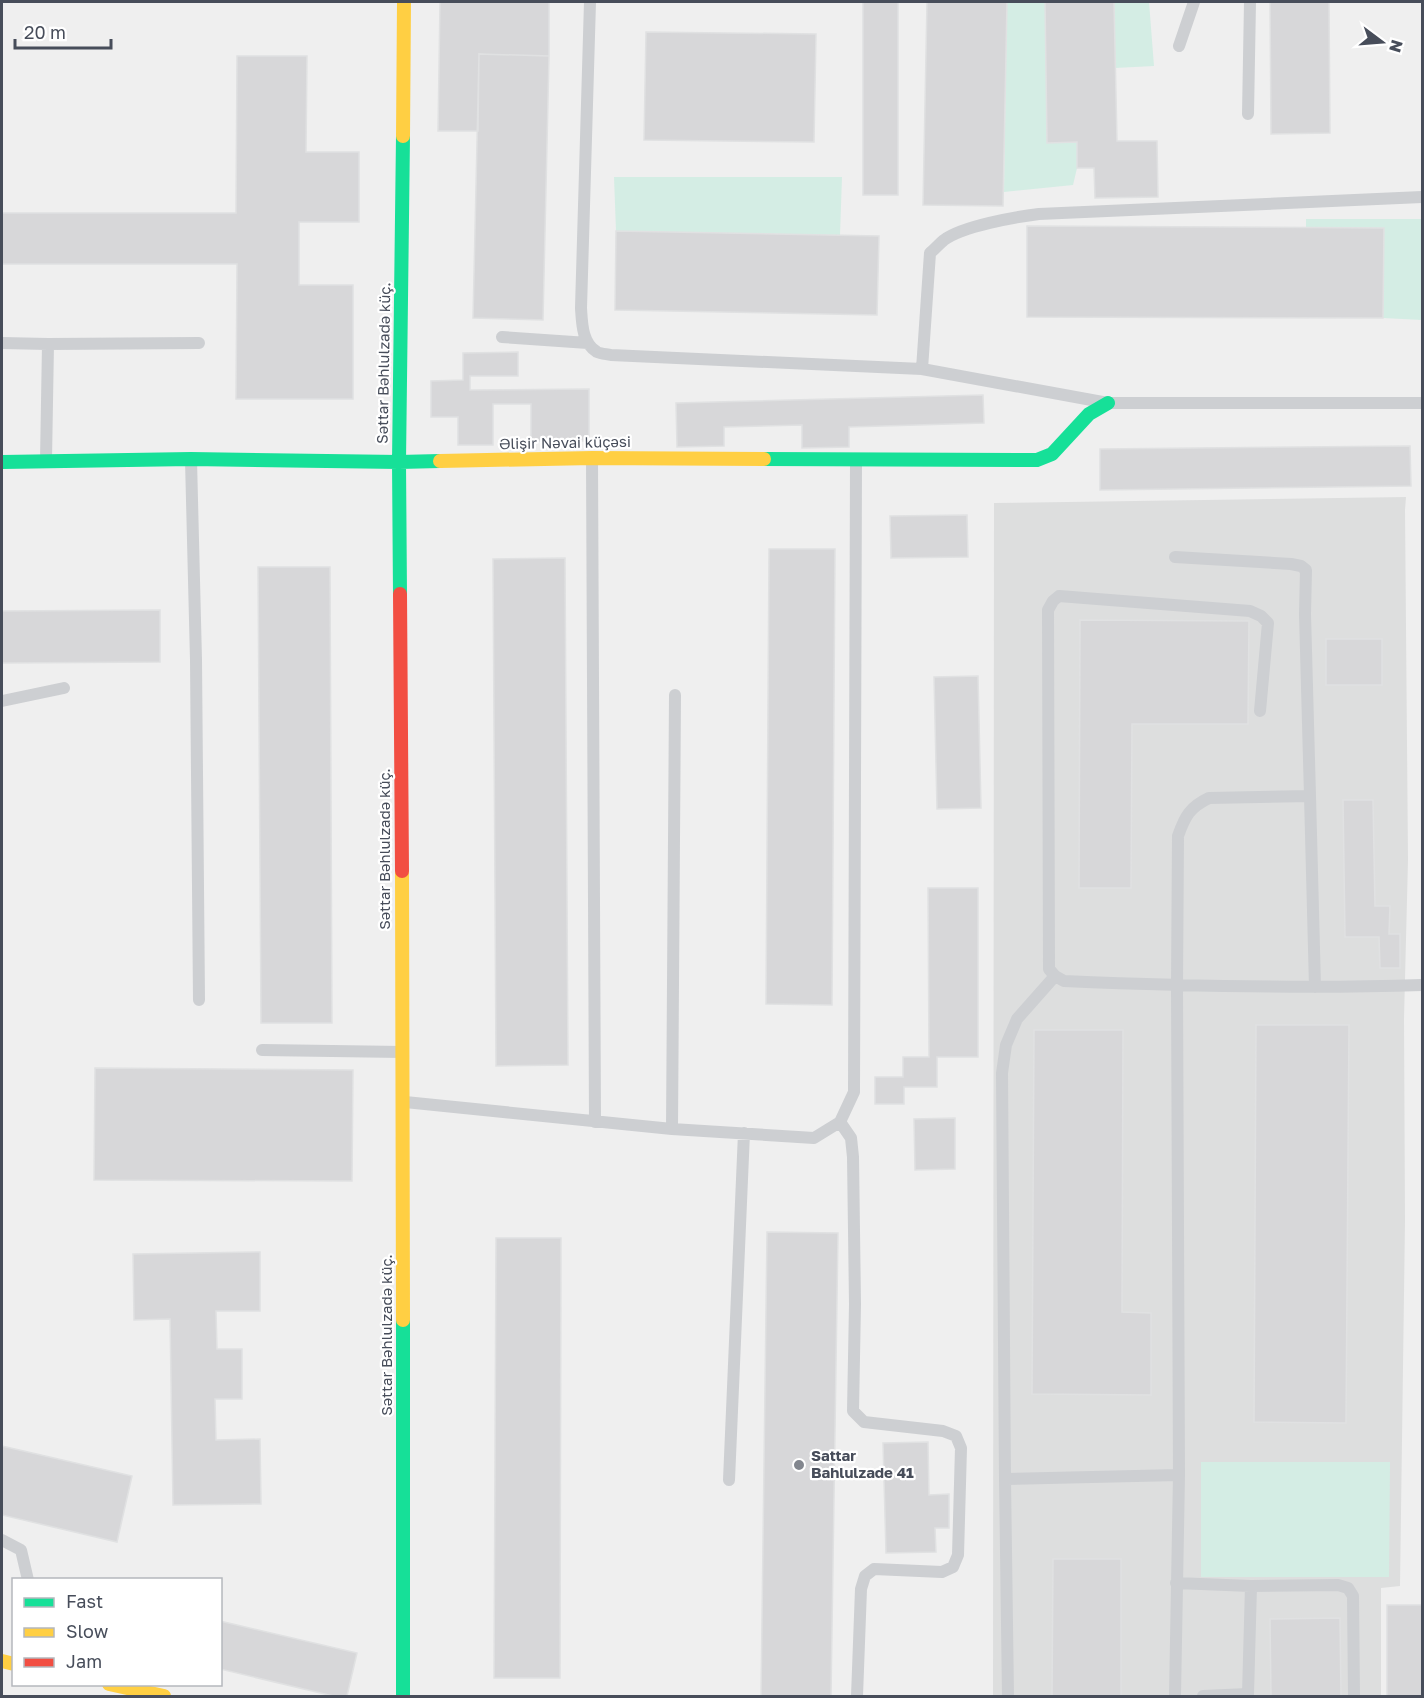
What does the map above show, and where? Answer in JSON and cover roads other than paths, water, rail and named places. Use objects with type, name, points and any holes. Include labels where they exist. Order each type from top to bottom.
[{"type":"street","name":"Səttar Bəhlulzadə küç.","points":[[403,1696],[404,1101],[399,462],[404,2]]},
{"type":"street","name":"Əlişir Nəvai küçəsi","points":[[2,462],[191,459],[399,462],[592,458],[856,461],[1037,460],[1052,454],[1089,414],[1108,404]]},
{"type":"street","points":[[117,1686],[164,1696]]},
{"type":"lane","points":[[590,2],[581,308],[582,330],[588,343],[597,352],[611,355],[922,369],[1108,404],[1422,403]]},
{"type":"lane","points":[[1179,46],[1194,2]]},
{"type":"lane","points":[[1248,114],[1251,2]]},
{"type":"lane","points":[[922,369],[930,253],[945,239],[965,230],[1011,218],[1039,214],[1422,197]]},
{"type":"lane","points":[[502,337],[588,343]]},
{"type":"lane","points":[[2,343],[199,343]]},
{"type":"lane","points":[[46,462],[48,344]]},
{"type":"lane","points":[[592,458],[595,1122]]},
{"type":"lane","points":[[191,459],[196,660],[199,1000]]},
{"type":"lane","points":[[404,1101],[672,1129],[814,1138],[840,1122],[854,1092],[856,461]]},
{"type":"lane","points":[[1175,557],[1291,564],[1301,566],[1306,570],[1305,614],[1315,987]]},
{"type":"lane","points":[[1260,711],[1268,623],[1261,616],[1250,611],[1059,596],[1053,602],[1048,610],[1049,969],[1064,981],[1177,986],[1422,985]]},
{"type":"lane","points":[[2,701],[64,688]]},
{"type":"lane","points":[[672,1129],[675,696]]},
{"type":"lane","points":[[1175,1696],[1179,1475],[1178,836],[1184,818],[1197,804],[1209,798],[1310,796]]},
{"type":"lane","points":[[1008,1696],[1002,1073],[1006,1045],[1017,1019],[1055,976]]},
{"type":"lane","points":[[262,1050],[403,1052]]},
{"type":"lane","points":[[840,1122],[851,1138],[853,1157],[854,1411],[864,1422],[950,1433],[956,1436],[961,1448],[958,1555],[953,1567],[942,1572],[874,1569],[865,1576],[861,1589],[857,1696]]},
{"type":"lane","points":[[729,1480],[744,1133]]},
{"type":"lane","points":[[1005,1479],[1179,1475]]},
{"type":"lane","points":[[2,1540],[21,1550],[28,1578]]},
{"type":"lane","points":[[1176,1583],[1251,1587],[1338,1585],[1348,1588],[1353,1596],[1354,1696]]},
{"type":"lane","points":[[1203,1696],[1248,1695],[1251,1587]]},
{"type":"place","name":"Sattar Bahlulzade 41","points":[[799,1465]]}]
